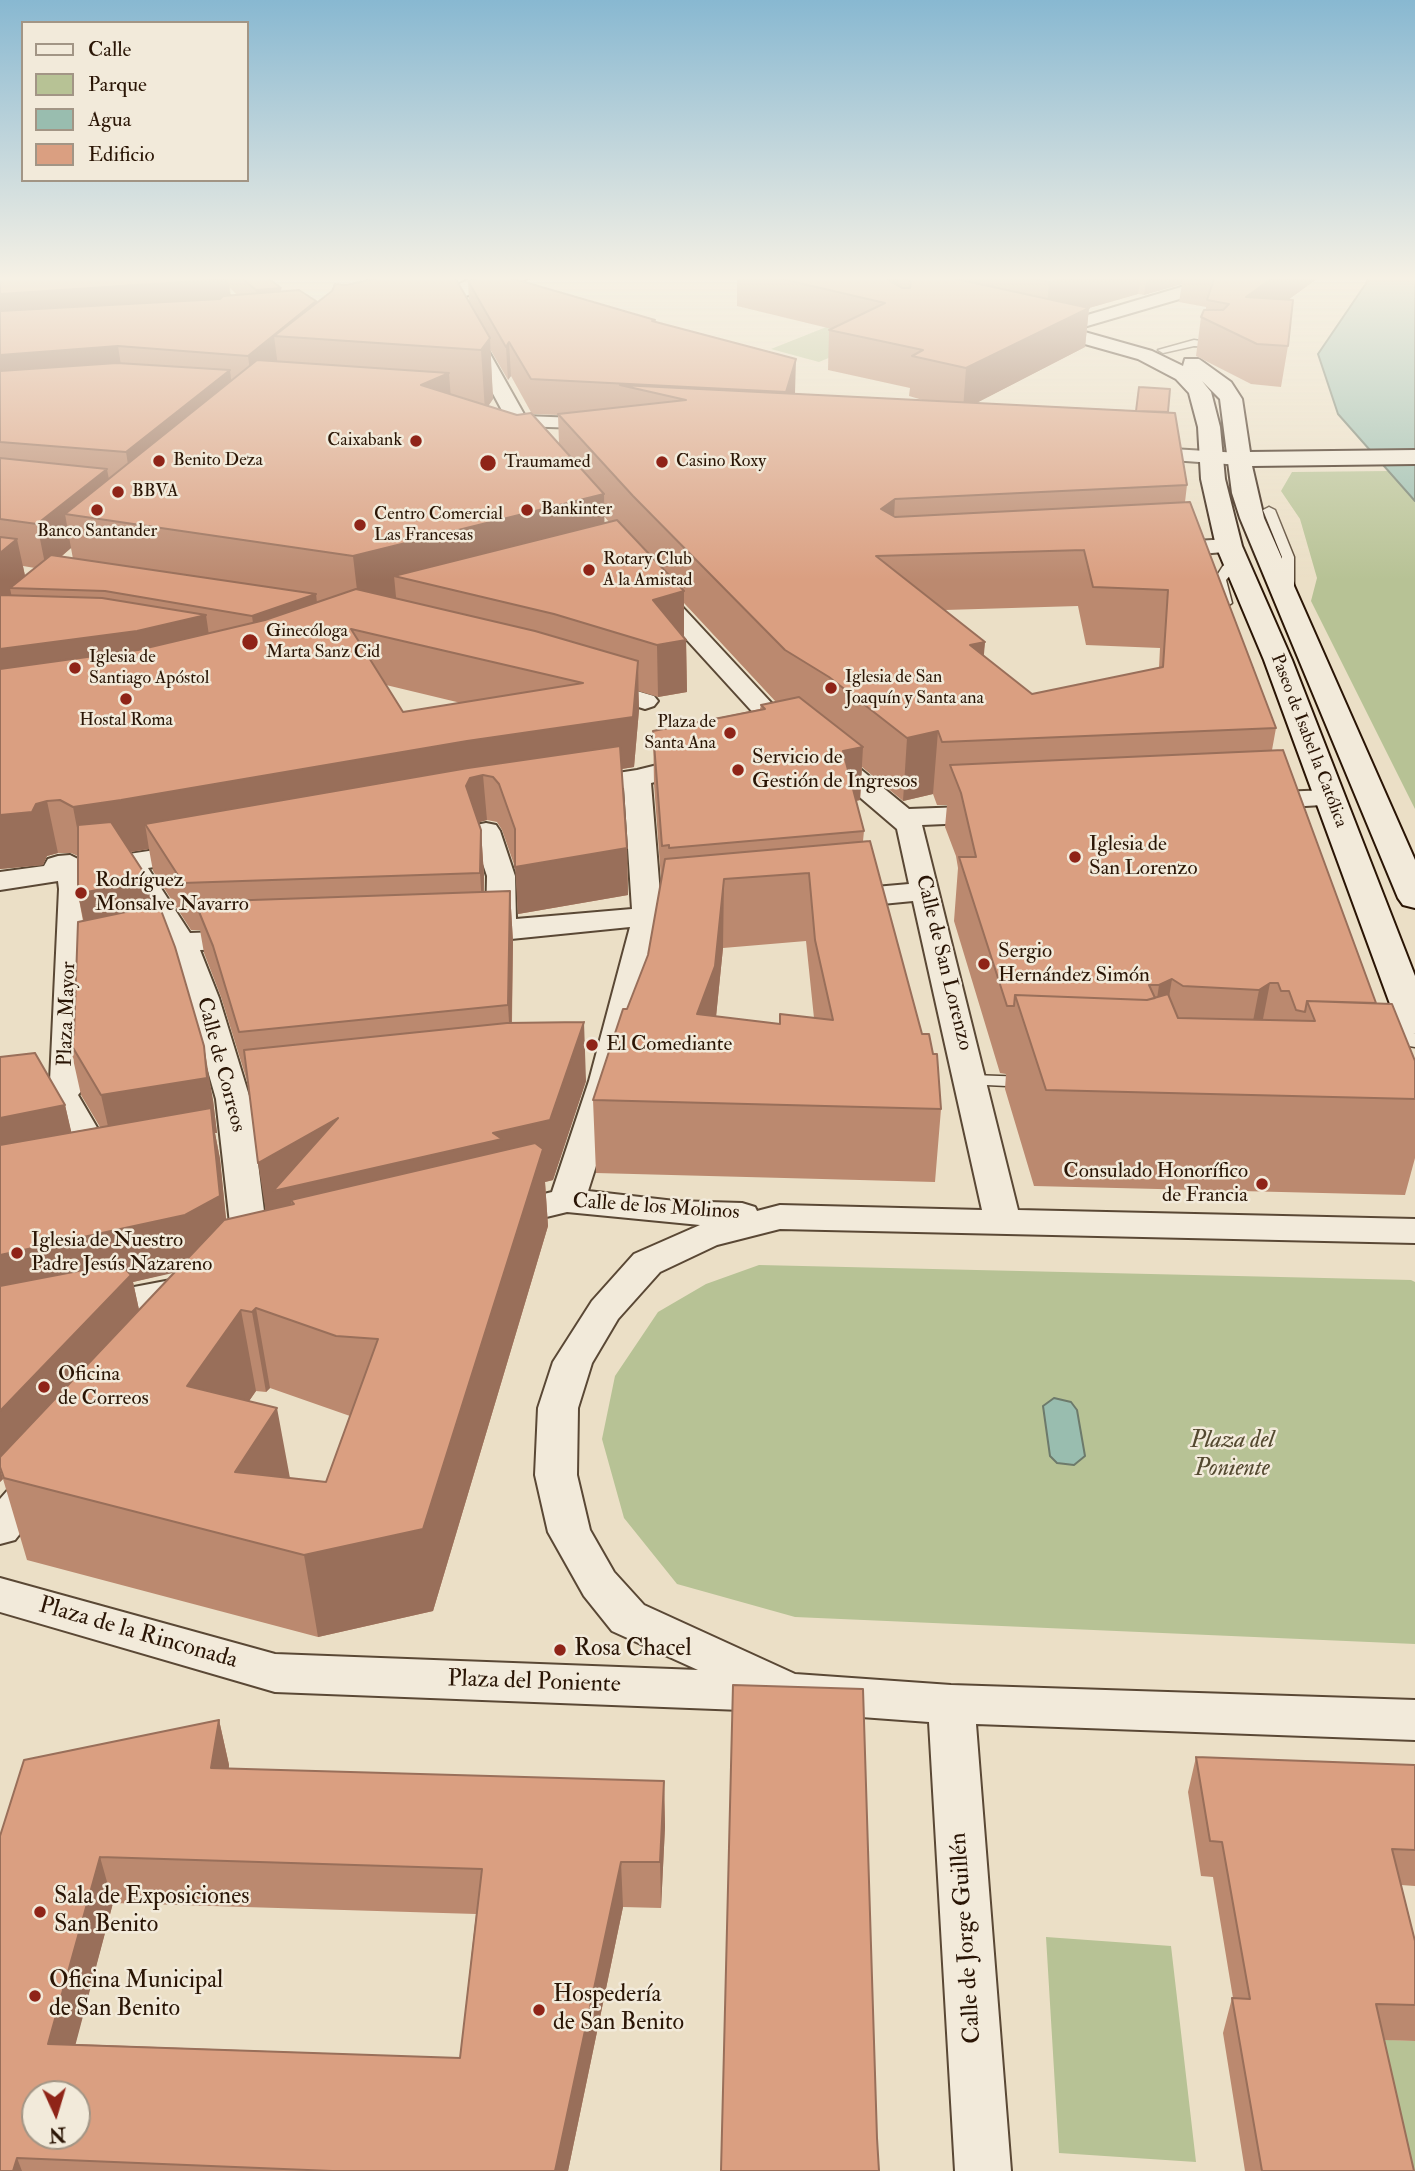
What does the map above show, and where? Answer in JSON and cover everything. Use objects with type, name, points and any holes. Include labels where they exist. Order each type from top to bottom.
[{"type":"main road","points":[[1186,377],[1193,381],[1203,399],[1226,458]]},
{"type":"main road","points":[[1210,377],[1223,387],[1231,399],[1226,458]]},
{"type":"main road","points":[[1226,458],[1415,457]]},
{"type":"main road","name":"Paseo de Isabel la Católica","points":[[1226,458],[1233,554],[1278,660],[1415,1023]]},
{"type":"main road","name":"Paseo de Isabel la Católica","points":[[1226,458],[1244,493],[1283,594],[1415,898]]},
{"type":"street","points":[[493,377],[518,421]]},
{"type":"street","points":[[469,420],[618,426]]},
{"type":"street","points":[[529,444],[522,436],[522,431],[549,422]]},
{"type":"street","points":[[1120,453],[1226,458]]},
{"type":"street","points":[[1140,551],[1233,554]]},
{"type":"street","name":"Calle de San Lorenzo","points":[[641,576],[743,688],[765,726],[816,746],[903,818],[911,829],[1003,1221]]},
{"type":"street","points":[[572,679],[645,701]]},
{"type":"street","points":[[554,790],[637,778],[720,757]]},
{"type":"street","points":[[567,1200],[597,1064],[647,918],[637,778]]},
{"type":"street","points":[[1231,802],[1329,798]]},
{"type":"street","points":[[903,818],[1012,813]]},
{"type":"street","points":[[486,831],[501,876],[510,930]]},
{"type":"street","points":[[0,881],[71,873],[228,847]]},
{"type":"street","points":[[0,871],[70,864],[71,873]]},
{"type":"street","name":"Calle de Correos","points":[[131,864],[181,942],[247,1098],[226,1144],[267,1272],[210,1285]]},
{"type":"street","name":"Plaza Mayor","points":[[0,1096],[66,1089],[74,889],[71,873]]},
{"type":"street","points":[[815,902],[926,891]]},
{"type":"street","points":[[445,933],[510,930],[732,909]]},
{"type":"street","points":[[69,967],[181,942],[278,939]]},
{"type":"street","points":[[58,1089],[116,1162],[65,1172]]},
{"type":"street","name":"Calle de los Molinos","points":[[476,1222],[567,1200],[675,1213],[780,1217]]},
{"type":"street","name":"Plaza del Poniente","points":[[793,1693],[628,1618],[599,1584],[569,1532],[556,1475],[558,1408],[573,1362],[605,1310],[647,1263],[705,1236],[780,1217],[1415,1231]]},
{"type":"street","points":[[66,1313],[210,1285]]},
{"type":"street","points":[[173,1328],[210,1285]]},
{"type":"street","points":[[0,1528],[64,1454]]},
{"type":"street","name":"Plaza de la Rinconada","points":[[0,1595],[275,1673]]},
{"type":"street","name":"Plaza del Poniente","points":[[275,1673],[793,1693],[951,1704],[1415,1720]]},
{"type":"street","name":"Calle de Jorge Guillén","points":[[951,1704],[983,2171]]},
{"type":"lane","points":[[1269,510],[1288,558],[1288,587],[1283,594]]},
{"type":"lane","points":[[1231,620],[1220,579],[1233,554]]},
{"type":"lane","points":[[1374,1008],[1415,1042]]},
{"type":"lane","points":[[972,1080],[1039,1083]]},
{"type":"green space","points":[[1389,471],[1415,501],[1415,809],[1311,601],[1317,578],[1300,519],[1281,491],[1292,472]]},
{"type":"green space","name":"Plaza del Poniente","points":[[759,1265],[1415,1282],[1415,1644],[795,1617],[677,1584],[624,1518],[602,1439],[615,1376],[658,1312],[706,1284]]},
{"type":"green space","points":[[1046,1937],[1171,1946],[1196,2162],[1059,2153]]},
{"type":"green space","points":[[1364,2039],[1415,2041],[1415,2171],[1392,2171]]},
{"type":"water","points":[[1326,377],[1415,377],[1415,501],[1338,414]]},
{"type":"water","points":[[1054,1398],[1071,1402],[1077,1410],[1085,1456],[1074,1465],[1057,1463],[1050,1456],[1043,1406]]},
{"type":"building","points":[[0,377],[221,377],[126,452],[0,442]]},
{"type":"building","points":[[235,377],[439,377],[421,385],[517,415],[531,413],[604,494],[353,556],[65,514]]},
{"type":"building","points":[[530,377],[790,377],[786,392]]},
{"type":"building","points":[[620,385],[1175,413],[1187,485],[895,499],[881,509],[895,517],[1190,502],[1276,728],[942,742],[938,731],[907,738],[829,677],[785,650],[633,496],[558,414],[686,400]],"holes":[[[1084,550],[1093,587],[1168,590],[1163,667],[1032,694],[970,645],[985,642],[876,556]]]},
{"type":"building","points":[[1139,387],[1170,389],[1168,412],[1136,411]]},
{"type":"building","points":[[0,458],[107,469],[37,524],[0,519]]},
{"type":"building","points":[[617,520],[684,591],[653,600],[686,640],[657,645],[554,614],[394,576]]},
{"type":"building","points":[[0,537],[17,539],[0,553]]},
{"type":"building","points":[[51,555],[316,594],[252,616],[105,591],[10,588]]},
{"type":"building","points":[[356,589],[535,631],[638,661],[633,717],[467,741],[73,807],[60,800],[47,801],[36,804],[32,812],[0,815],[0,669],[138,650],[265,620]],"holes":[[[351,629],[583,683],[403,712]]]},
{"type":"building","points":[[0,595],[102,598],[206,615],[137,631],[0,649]]},
{"type":"building","points":[[799,697],[863,747],[843,751],[864,831],[669,848],[669,845],[662,846],[653,731],[765,709],[761,705]]},
{"type":"building","points":[[620,746],[627,848],[515,867],[515,829],[499,784],[493,777],[483,775],[470,778],[466,786],[481,830],[480,873],[183,883],[145,824],[468,768]]},
{"type":"building","points":[[1283,750],[1376,1003],[1307,1001],[1305,1012],[1296,1010],[1289,991],[1281,991],[1278,983],[1270,983],[1259,990],[1183,986],[1172,979],[1159,985],[1149,985],[1155,998],[1147,1000],[1015,995],[1014,1006],[1007,1006],[959,857],[976,857],[961,793],[950,765]]},
{"type":"building","points":[[111,822],[148,879],[78,894],[78,825]]},
{"type":"building","points":[[870,841],[922,1034],[929,1034],[933,1054],[937,1054],[941,1109],[593,1100],[623,1009],[627,1009],[648,955],[665,859]],"holes":[[[809,873],[815,940],[833,1020],[780,1014],[780,1024],[697,1014],[715,966],[724,879]]]},
{"type":"building","points":[[510,891],[508,1005],[239,1032],[213,946],[195,902]]},
{"type":"building","points":[[159,905],[175,947],[204,1046],[207,1078],[101,1095],[69,1041],[74,1035],[78,922]]},
{"type":"building","points":[[1168,994],[1178,1018],[1315,1021],[1307,1001],[1392,1004],[1415,1061],[1415,1099],[1046,1090],[1015,995],[1147,1000]]},
{"type":"building","points":[[584,1022],[550,1120],[493,1133],[502,1139],[273,1191],[338,1118],[258,1163],[244,1050],[507,1023]]},
{"type":"building","points":[[35,1053],[65,1105],[0,1118],[0,1057]]},
{"type":"building","points":[[211,1108],[220,1196],[185,1215],[0,1255],[0,1145]]},
{"type":"building","points":[[535,1143],[543,1149],[423,1529],[304,1555],[4,1478],[0,1457],[224,1220],[294,1204],[291,1200]],"holes":[[[256,1308],[336,1336],[378,1339],[326,1482],[235,1472],[277,1408],[187,1386],[241,1310],[252,1312]]]},
{"type":"building","points":[[120,1263],[131,1275],[0,1411],[0,1286]]},
{"type":"building","points":[[733,1685],[863,1689],[879,2171],[721,2171]]},
{"type":"building","name":"Hospedería de San Benito","points":[[219,1720],[211,1768],[664,1781],[660,1862],[621,1862],[555,2171],[332,2171],[17,2158],[13,2171],[0,2171],[0,1836],[24,1760]],"holes":[[[100,1857],[482,1869],[460,2058],[48,2044]]]},
{"type":"building","points":[[1196,1757],[1415,1765],[1415,1850],[1392,1849],[1415,1941],[1415,2005],[1376,2004],[1414,2171],[1262,2171],[1232,1998],[1250,1999],[1222,1842],[1210,1841]]},
{"type":"place","name":"Caixabank","points":[[416,441]]},
{"type":"place","name":"Benito Deza","points":[[159,461]]},
{"type":"place","name":"Casino Roxy","points":[[662,462]]},
{"type":"place","name":"Traumamed","points":[[488,463]]},
{"type":"place","name":"BBVA","points":[[118,492]]},
{"type":"place","name":"Banco Santander","points":[[97,510]]},
{"type":"place","name":"Bankinter","points":[[527,510]]},
{"type":"place","name":"Centro Comercial Las Francesas","points":[[360,525]]},
{"type":"place","name":"Rotary Club A la Amistad","points":[[589,570]]},
{"type":"place","name":"Ginecóloga Marta Sanz Cid","points":[[250,642]]},
{"type":"place","name":"Iglesia de Santiago Apóstol","points":[[75,668]]},
{"type":"place","name":"Iglesia de San Joaquín y Santa ana","points":[[831,688]]},
{"type":"place","name":"Hostal Roma","points":[[126,699]]},
{"type":"place","name":"Plaza de Santa Ana","points":[[730,733]]},
{"type":"place","name":"Servicio de Gestión de Ingresos","points":[[738,770]]},
{"type":"place","name":"Iglesia de San Lorenzo","points":[[1075,857]]},
{"type":"place","name":"Rodríguez Monsalve Navarro","points":[[81,893]]},
{"type":"place","name":"Sergio Hernández Simón","points":[[984,964]]},
{"type":"place","name":"El Comediante","points":[[592,1045]]},
{"type":"place","name":"Consulado Honorífico de Francia","points":[[1262,1184]]},
{"type":"place","name":"Iglesia de Nuestro Padre Jesús Nazareno","points":[[17,1253]]},
{"type":"place","name":"Oficina de Correos","points":[[44,1387]]},
{"type":"place","name":"Rosa Chacel","points":[[560,1650]]},
{"type":"place","name":"Sala de Exposiciones San Benito","points":[[40,1912]]},
{"type":"place","name":"Oficina Municipal de San Benito","points":[[35,1996]]},
{"type":"place","name":"Hospedería de San Benito","points":[[539,2010]]}]
